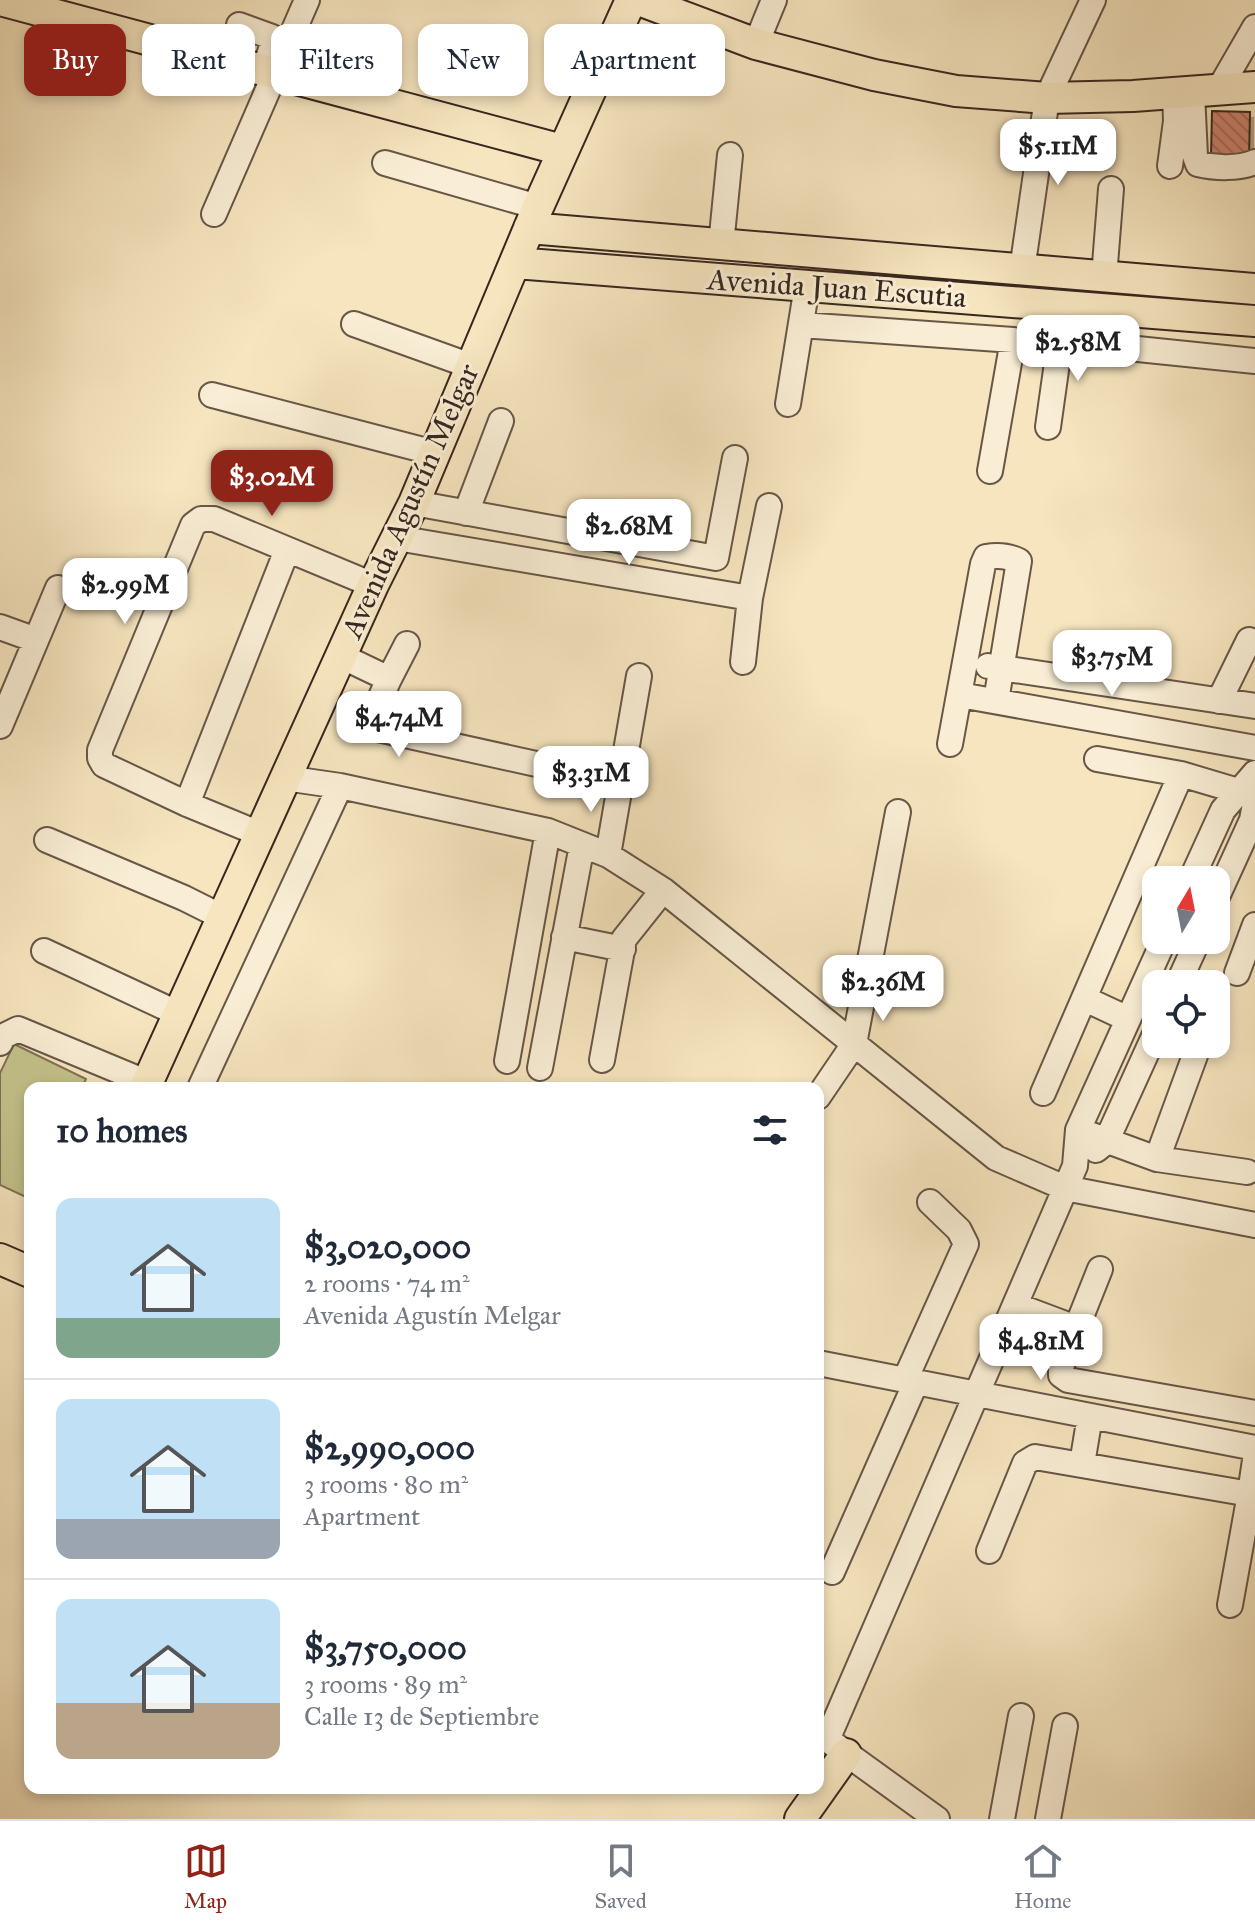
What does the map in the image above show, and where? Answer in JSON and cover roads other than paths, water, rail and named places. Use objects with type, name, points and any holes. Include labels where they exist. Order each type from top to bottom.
[{"type":"main road","name":"Avenida Agustín Melgar","points":[[147,1082],[373,585],[414,503],[562,150],[631,0]]},
{"type":"main road","points":[[639,0],[756,44],[874,75],[956,91],[1047,98],[1195,93],[1255,87]]},
{"type":"main road","points":[[13,2],[562,150]]},
{"type":"main road","name":"Avenida Juan Escutia","points":[[533,218],[721,245],[1255,289]]},
{"type":"main road","name":"Avenida Juan Escutia","points":[[515,263],[1252,321]]},
{"type":"main road","points":[[0,1259],[24,1269]]},
{"type":"main road","points":[[824,1774],[838,1748]]},
{"type":"main road","points":[[824,1819],[838,1748]]},
{"type":"main road","points":[[800,1819],[813,1794]]},
{"type":"street","points":[[214,214],[269,72],[307,0]]},
{"type":"street","points":[[756,44],[774,0]]},
{"type":"street","points":[[1022,270],[1047,98],[1093,0]]},
{"type":"street","points":[[1170,166],[1176,121],[1195,93],[1255,27]]},
{"type":"street","points":[[255,31],[272,37],[269,72]]},
{"type":"street","points":[[1195,93],[1195,156],[1198,164],[1247,165],[1255,162]]},
{"type":"street","points":[[721,245],[730,155]]},
{"type":"street","points":[[385,163],[533,218]]},
{"type":"street","points":[[1104,277],[1111,189]]},
{"type":"street","points":[[788,404],[807,286]]},
{"type":"street","points":[[905,331],[910,294]]},
{"type":"street","points":[[990,471],[1019,303]]},
{"type":"street","points":[[1048,427],[1065,306]]},
{"type":"street","points":[[1060,341],[1250,361],[1252,321]]},
{"type":"street","points":[[354,324],[471,366]]},
{"type":"street","points":[[801,325],[1013,340]]},
{"type":"street","points":[[212,395],[435,453]]},
{"type":"street","points":[[466,513],[501,421]]},
{"type":"street","points":[[710,591],[735,458]]},
{"type":"street","points":[[414,503],[716,558]]},
{"type":"street","points":[[743,662],[750,598],[769,506]]},
{"type":"street","points":[[260,834],[104,765],[100,758],[100,750],[193,525],[201,519],[214,519],[373,585]]},
{"type":"street","points":[[397,538],[750,598]]},
{"type":"street","points":[[187,804],[287,550]]},
{"type":"street","points":[[950,744],[983,564],[986,557],[1011,557],[1019,561],[996,701]]},
{"type":"street","points":[[0,726],[58,588]]},
{"type":"street","points":[[0,627],[36,640]]},
{"type":"street","points":[[1219,701],[1249,640]]},
{"type":"street","points":[[407,644],[374,712],[373,722],[378,729],[622,783]]},
{"type":"street","points":[[341,656],[389,679]]},
{"type":"street","points":[[966,663],[1255,706]]},
{"type":"street","points":[[608,855],[639,676]]},
{"type":"street","points":[[960,695],[1255,748]]},
{"type":"street","points":[[1097,759],[1181,774],[1251,806]]},
{"type":"street","points":[[1228,866],[1251,806],[1255,773]]},
{"type":"street","points":[[1043,1093],[1181,774]]},
{"type":"street","points":[[285,778],[340,786],[548,831],[608,855],[663,890],[996,1158],[1255,1225]]},
{"type":"street","points":[[203,1082],[340,786]]},
{"type":"street","points":[[1197,866],[1223,810],[1251,806]]},
{"type":"street","points":[[824,1088],[854,1044],[898,812]]},
{"type":"street","points":[[507,1061],[548,831]]},
{"type":"street","points":[[47,840],[222,917]]},
{"type":"street","points":[[540,1068],[582,845]]},
{"type":"street","points":[[602,1060],[624,939],[663,890]]},
{"type":"street","points":[[1237,973],[1255,925]]},
{"type":"street","points":[[564,937],[623,949]]},
{"type":"street","points":[[44,951],[179,1014]]},
{"type":"street","points":[[937,1819],[838,1748],[977,1394],[1070,1177],[1078,1130],[1158,954]]},
{"type":"street","points":[[1085,999],[1128,1019]]},
{"type":"street","points":[[0,1043],[4,1036],[18,1029],[33,1033],[139,1082]]},
{"type":"street","points":[[1070,1177],[1106,1142],[1144,1058]]},
{"type":"street","points":[[1157,1159],[1194,1058]]},
{"type":"street","points":[[1078,1130],[1157,1159],[1247,1172]]},
{"type":"street","points":[[832,1572],[966,1244],[959,1230],[930,1202]]},
{"type":"street","points":[[1100,1269],[1061,1367],[1064,1378],[1255,1413]]},
{"type":"street","points":[[1015,1305],[1076,1328]]},
{"type":"street","points":[[824,1364],[1255,1448]]},
{"type":"street","points":[[1082,1464],[1090,1416]]},
{"type":"street","points":[[989,1551],[1025,1463],[1035,1457],[1250,1494]]},
{"type":"street","points":[[1230,1605],[1255,1460]]},
{"type":"street","points":[[1002,1819],[1021,1716]]},
{"type":"street","points":[[1048,1819],[1065,1726]]}]
